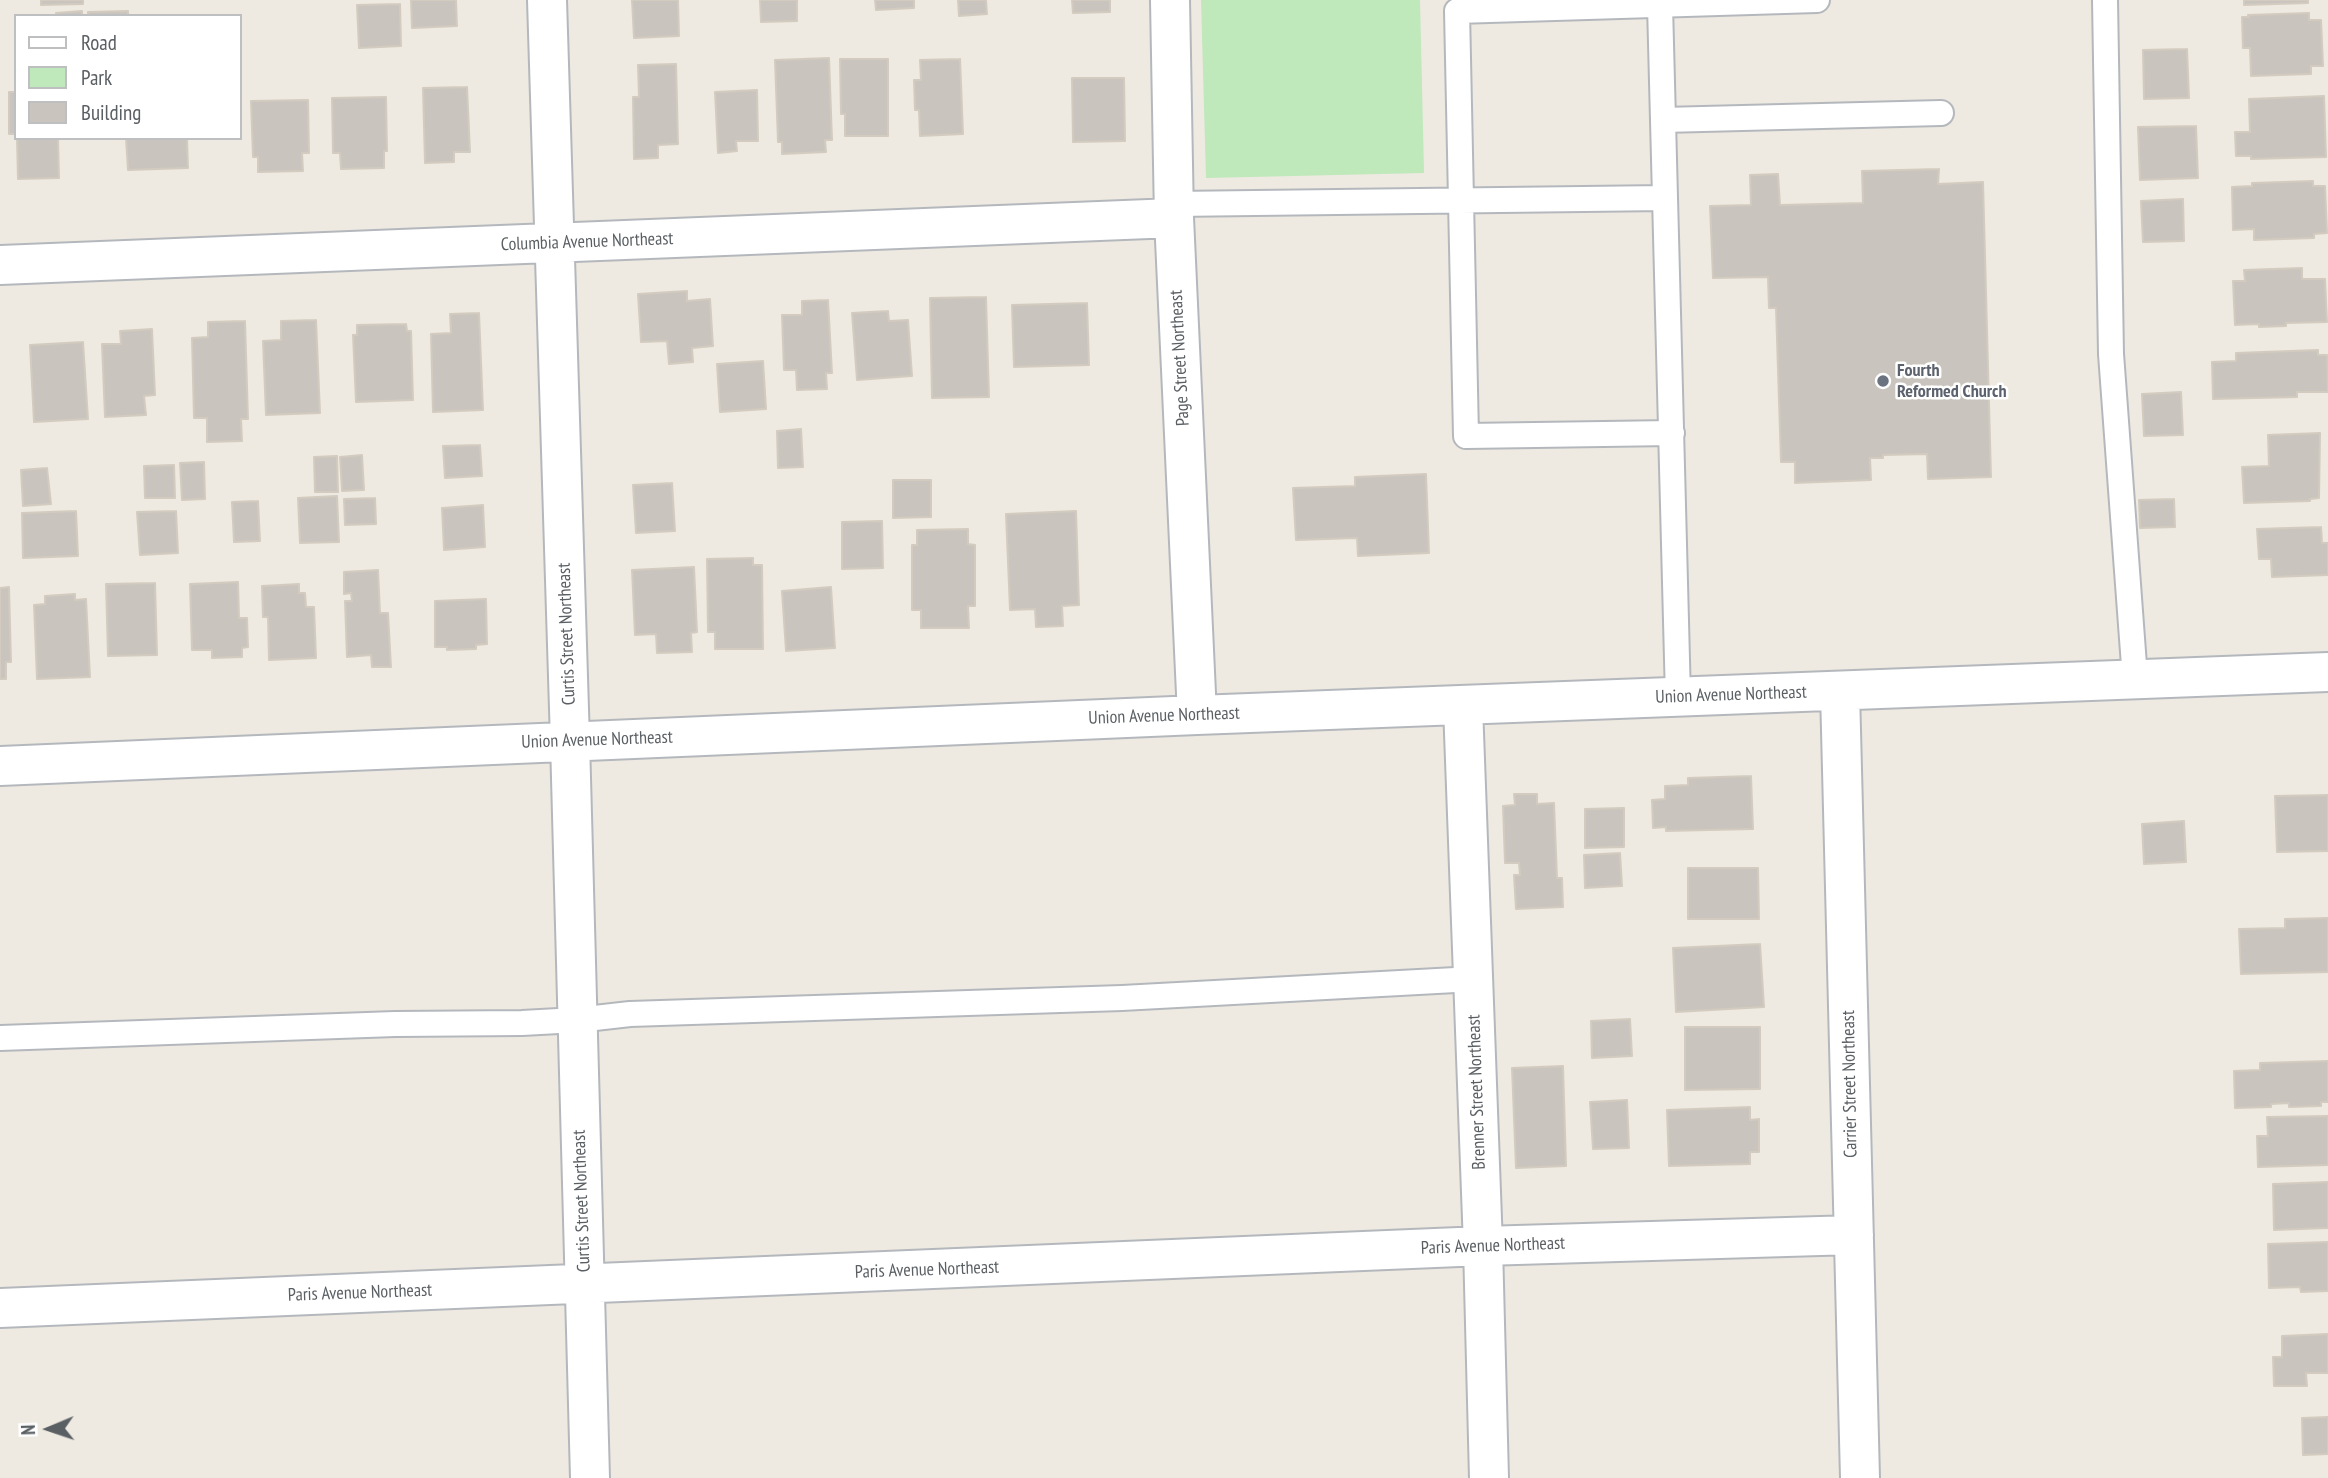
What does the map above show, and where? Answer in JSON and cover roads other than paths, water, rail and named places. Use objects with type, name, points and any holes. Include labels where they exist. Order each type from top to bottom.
[{"type":"street","name":"Curtis Street Northeast","points":[[547,0],[590,1478]]},
{"type":"street","name":"Page Street Northeast","points":[[1170,0],[1173,211],[1197,715]]},
{"type":"street","name":"Columbia Avenue Northeast","points":[[0,265],[555,242],[1173,211]]},
{"type":"street","name":"Union Avenue Northeast","points":[[0,766],[1197,715],[2328,672]]},
{"type":"street","name":"Carrier Street Northeast","points":[[1840,691],[1860,1478]]},
{"type":"street","name":"Brenner Street Northeast","points":[[1463,706],[1489,1478]]},
{"type":"street","name":"Paris Avenue Northeast","points":[[0,1308],[1483,1246],[1854,1235]]},
{"type":"lane","points":[[1672,433],[1466,436],[1457,11],[1817,0]]},
{"type":"lane","points":[[2105,0],[2111,354],[2135,679]]},
{"type":"lane","points":[[1660,5],[1678,698]]},
{"type":"lane","points":[[1664,120],[1941,113]]},
{"type":"lane","points":[[1173,211],[1461,201],[1665,198]]},
{"type":"lane","points":[[0,1038],[382,1024],[522,1023],[630,1014],[1122,998],[1474,979]]},
{"type":"place","name":"Fourth Reformed Church","points":[[1883,381]]}]
